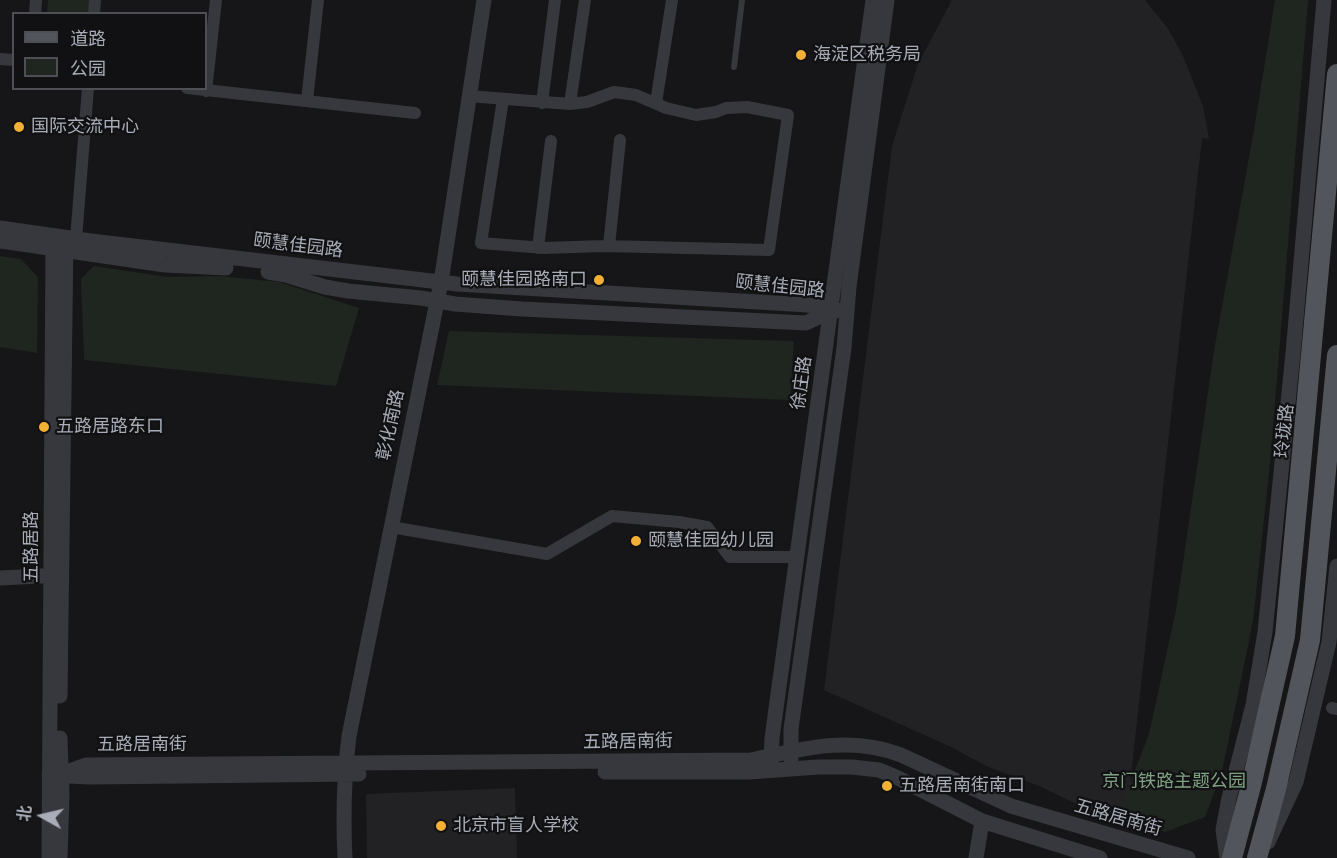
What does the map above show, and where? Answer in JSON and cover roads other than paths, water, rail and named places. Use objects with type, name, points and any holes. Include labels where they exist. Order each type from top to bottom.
[{"type":"main road","name":"玲珑路","points":[[1232,858],[1252,783],[1285,636],[1302,355],[1337,74]]},
{"type":"main road","points":[[1259,858],[1310,640],[1337,358]]},
{"type":"street","points":[[207,82],[216,0]]},
{"type":"street","points":[[307,101],[318,0]]},
{"type":"street","name":"彰化南路","points":[[345,858],[343,820],[349,736],[441,282],[484,0]]},
{"type":"street","points":[[542,102],[555,0]]},
{"type":"street","points":[[570,104],[585,0]]},
{"type":"street","points":[[656,103],[672,0]]},
{"type":"street","name":"徐庄路","points":[[791,769],[791,729],[842,359],[839,311],[873,0]]},
{"type":"street","name":"徐庄路","points":[[771,763],[797,557],[839,311],[887,0]]},
{"type":"street","name":"玲珑路","points":[[1227,858],[1223,830],[1253,705],[1302,355],[1324,0]]},
{"type":"street","points":[[63,242],[88,90]]},
{"type":"street","points":[[200,90],[415,113]]},
{"type":"street","points":[[469,96],[570,104],[587,102],[614,92],[636,95],[696,115],[747,106],[788,115],[769,250],[609,246],[538,248],[481,243],[503,99]]},
{"type":"street","points":[[609,246],[620,140]]},
{"type":"street","points":[[538,248],[551,141]]},
{"type":"street","name":"颐慧佳园路","points":[[0,228],[165,265],[210,266],[286,274],[325,287],[348,291],[466,304],[806,323],[839,311]]},
{"type":"street","name":"颐慧佳园路","points":[[0,242],[63,242],[441,282],[808,305],[839,311]]},
{"type":"street","name":"五路居路","points":[[49,858],[59,747],[57,575],[63,242]]},
{"type":"street","points":[[1302,355],[1337,358]]},
{"type":"street","points":[[391,527],[547,554],[612,516],[679,522],[706,527],[730,557],[797,557]]},
{"type":"street","points":[[1259,858],[1296,782],[1329,642],[1337,566]]},
{"type":"street","points":[[0,578],[57,575]]},
{"type":"street","name":"五路居南街","points":[[55,774],[90,777],[771,763],[791,751],[819,745],[869,746],[886,749],[1011,806],[1188,858]]},
{"type":"street","name":"五路居南街","points":[[55,774],[86,765],[751,760],[791,769],[852,767],[879,771],[898,778],[982,821],[1100,858]]},
{"type":"street","name":"五路居路","points":[[55,774],[60,858]]},
{"type":"street","points":[[976,858],[982,821]]},
{"type":"lane","points":[[734,67],[742,0]]},
{"type":"place","name":"海淀区税务局","points":[[801,55]]},
{"type":"place","name":"国际交流中心","points":[[19,127]]},
{"type":"place","name":"颐慧佳园路南口","points":[[599,280]]},
{"type":"place","name":"五路居路东口","points":[[44,427]]},
{"type":"place","name":"颐慧佳园幼儿园","points":[[636,541]]},
{"type":"place","name":"五路居南街南口","points":[[887,786]]},
{"type":"place","name":"北京市盲人学校","points":[[441,826]]},
{"type":"park label","name":"京门铁路主题公园","points":[[1174,782]]}]
